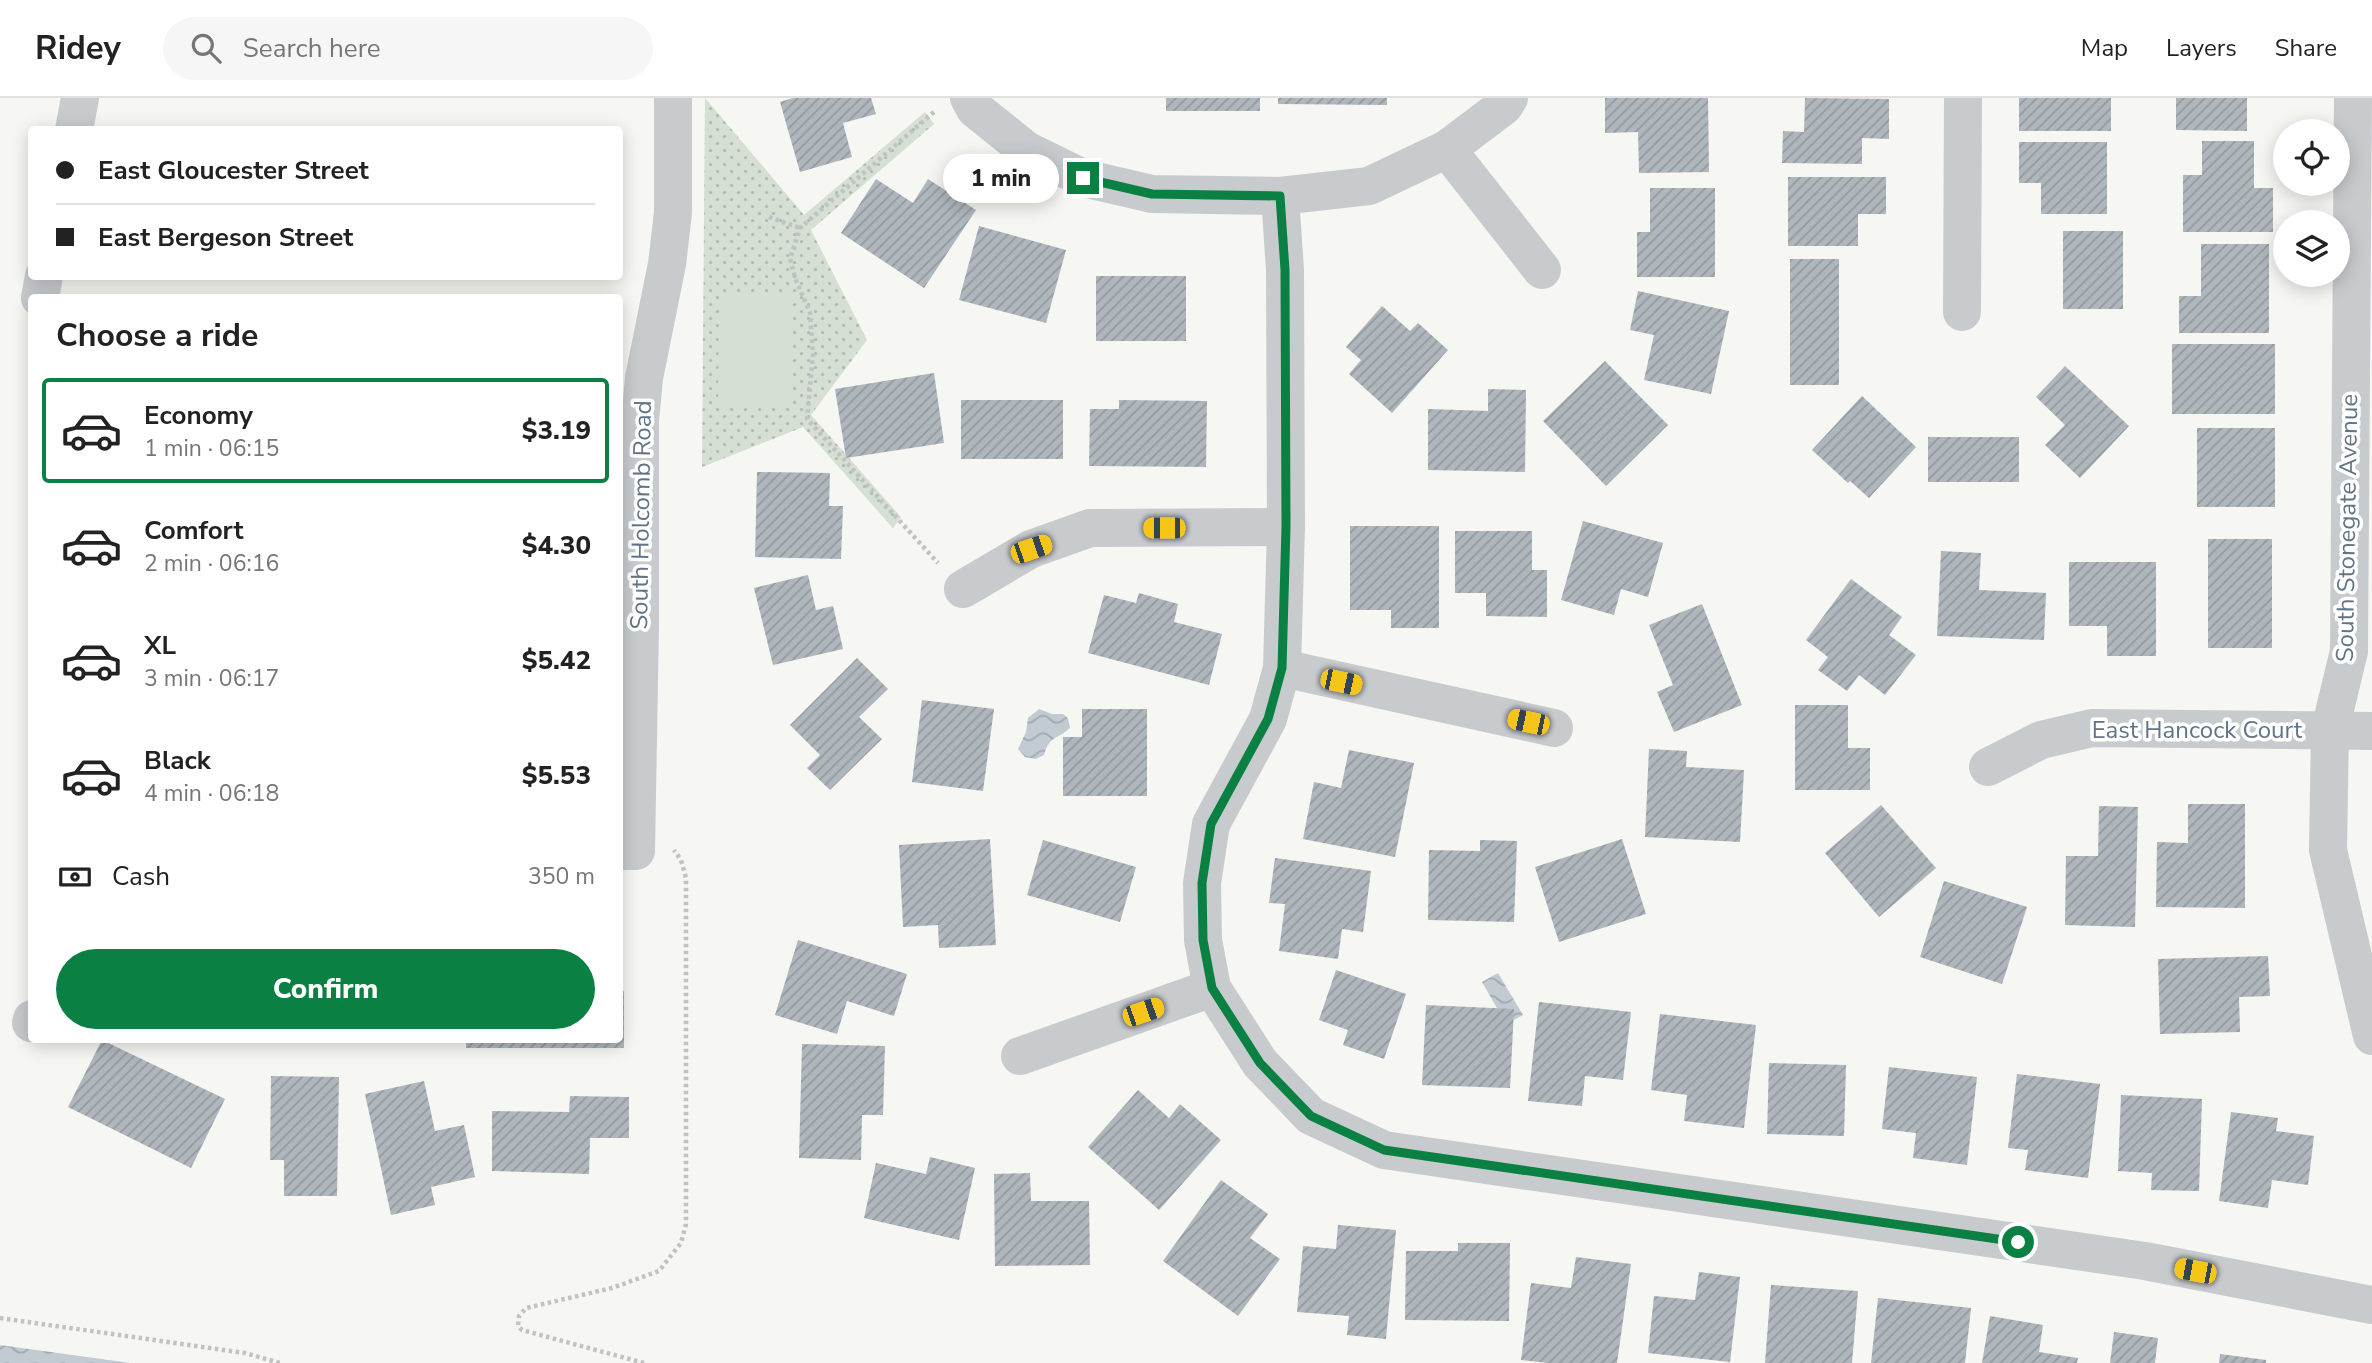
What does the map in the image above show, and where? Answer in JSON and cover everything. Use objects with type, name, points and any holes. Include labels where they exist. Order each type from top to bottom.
[{"type":"street","points":[[75,126],[80,98]]},
{"type":"street","name":"South Holcomb Road","points":[[641,848],[630,625],[639,421],[644,378],[667,264],[673,212],[673,98]]},
{"type":"street","points":[[953,104],[975,109],[1026,150],[1083,178],[1152,194],[1280,196],[1369,186],[1447,149],[1504,106],[1509,98]]},
{"type":"street","points":[[1962,313],[1963,98]]},
{"type":"street","name":"South Stonegate Avenue","points":[[2353,98],[2361,303],[2349,651],[2330,730],[2328,850],[2372,1036]]},
{"type":"street","points":[[1447,149],[1542,270]]},
{"type":"street","points":[[1280,196],[1285,270],[1286,527],[1282,668],[1268,719],[1211,824],[1202,883],[1203,940],[1212,988],[1260,1063],[1311,1116],[1384,1150],[2145,1261],[2372,1305]]},
{"type":"street","points":[[963,589],[1031,549],[1090,528],[1286,527]]},
{"type":"street","points":[[1282,668],[1554,728]]},
{"type":"street","name":"East Hancock Court","points":[[1988,767],[2041,740],[2092,728],[2372,731]]},
{"type":"street","points":[[1020,1055],[1212,988]]},
{"type":"path","points":[[953,104],[800,228],[790,259],[810,313],[813,355],[807,419],[963,589]]},
{"type":"path","points":[[769,217],[800,228]]},
{"type":"path","points":[[641,848],[681,860],[686,878],[687,1224],[681,1243],[659,1271],[612,1288],[526,1308],[519,1316],[518,1325],[523,1330],[645,1363]]},
{"type":"path","points":[[0,1318],[245,1353],[280,1363]]},
{"type":"shaded area","points":[[705,98],[804,215],[925,112],[934,124],[811,230],[867,340],[811,415],[901,517],[893,528],[803,427],[702,467]]},
{"type":"shaded area","points":[[719,295],[793,295],[792,408],[718,407]]},
{"type":"water","points":[[1039,709],[1052,714],[1063,714],[1068,718],[1070,728],[1051,741],[1044,755],[1036,759],[1025,757],[1018,749],[1026,732],[1028,718]]},
{"type":"water","points":[[1498,973],[1523,1015],[1506,1024],[1482,982]]},
{"type":"water","points":[[0,1345],[130,1363],[0,1363]]},
{"type":"building","points":[[793,98],[871,98],[876,114],[843,123],[852,157],[800,172],[780,102]]},
{"type":"building","points":[[1166,98],[1260,98],[1260,111],[1166,111]]},
{"type":"building","points":[[1278,98],[1387,98],[1387,105],[1278,104]]},
{"type":"building","points":[[1605,98],[1708,98],[1709,172],[1639,173],[1638,132],[1605,133]]},
{"type":"building","points":[[1805,98],[1889,99],[1889,139],[1862,138],[1862,164],[1782,163],[1783,131],[1804,132]]},
{"type":"building","points":[[2019,98],[2111,98],[2111,131],[2019,131]]},
{"type":"building","points":[[2176,98],[2247,98],[2247,131],[2176,130]]},
{"type":"building","points":[[2202,141],[2254,141],[2254,188],[2273,188],[2273,232],[2183,232],[2183,175],[2202,175]]},
{"type":"building","points":[[2019,142],[2107,142],[2107,214],[2041,214],[2041,183],[2019,183]]},
{"type":"building","points":[[1788,177],[1886,177],[1886,214],[1858,214],[1858,246],[1788,246]]},
{"type":"building","points":[[876,179],[913,203],[928,179],[976,210],[924,288],[841,233]]},
{"type":"building","points":[[1650,188],[1715,188],[1715,277],[1637,277],[1637,232],[1650,232]]},
{"type":"building","points":[[979,226],[1066,250],[1046,323],[959,300]]},
{"type":"building","points":[[2063,231],[2123,231],[2123,309],[2063,309]]},
{"type":"building","points":[[2201,244],[2269,244],[2269,333],[2179,333],[2179,296],[2201,296]]},
{"type":"building","points":[[1790,259],[1839,259],[1839,385],[1790,385]]},
{"type":"building","points":[[1096,276],[1186,276],[1186,341],[1096,341]]},
{"type":"building","points":[[1638,291],[1729,311],[1711,394],[1644,380],[1654,335],[1630,330]]},
{"type":"building","points":[[1382,306],[1410,331],[1418,323],[1448,350],[1392,413],[1349,374],[1361,360],[1346,347]]},
{"type":"building","points":[[2172,344],[2275,344],[2275,414],[2172,414]]},
{"type":"building","points":[[1605,361],[1668,425],[1606,486],[1543,421]]},
{"type":"building","points":[[2065,366],[2129,426],[2080,478],[2045,445],[2065,425],[2036,397]]},
{"type":"building","points":[[934,373],[944,443],[846,458],[835,389]]},
{"type":"building","points":[[1488,389],[1526,390],[1525,472],[1428,470],[1428,409],[1488,411]]},
{"type":"building","points":[[1862,396],[1916,447],[1869,498],[1812,450]]},
{"type":"building","points":[[961,400],[1063,400],[1063,459],[961,459]]},
{"type":"building","points":[[1119,400],[1207,401],[1206,467],[1089,466],[1090,409],[1119,409]]},
{"type":"building","points":[[2197,428],[2275,428],[2275,507],[2197,507]]},
{"type":"building","points":[[1928,437],[2019,437],[2019,482],[1928,482]]},
{"type":"building","points":[[757,472],[830,473],[829,506],[843,506],[841,559],[755,557]]},
{"type":"building","points":[[1583,521],[1663,543],[1648,597],[1621,589],[1614,615],[1561,600]]},
{"type":"building","points":[[1350,526],[1439,526],[1439,628],[1391,628],[1391,610],[1350,610]]},
{"type":"building","points":[[1455,531],[1532,531],[1532,570],[1547,570],[1547,617],[1486,616],[1486,593],[1455,593]]},
{"type":"building","points":[[2208,539],[2272,539],[2272,648],[2208,648]]},
{"type":"building","points":[[1941,551],[1981,553],[1979,590],[2046,593],[2044,640],[1937,636]]},
{"type":"building","points":[[2069,562],[2156,562],[2156,656],[2107,656],[2107,626],[2069,626]]},
{"type":"building","points":[[808,575],[816,610],[833,606],[843,649],[773,665],[754,588]]},
{"type":"building","points":[[1851,579],[1902,617],[1889,635],[1916,655],[1885,695],[1859,675],[1847,691],[1818,670],[1828,657],[1806,640]]},
{"type":"building","points":[[1139,593],[1178,604],[1174,622],[1222,634],[1209,685],[1088,653],[1104,595],[1136,603]]},
{"type":"building","points":[[1702,604],[1742,705],[1674,732],[1657,692],[1673,685],[1649,625]]},
{"type":"building","points":[[857,658],[888,689],[859,717],[882,739],[830,790],[807,768],[820,755],[790,725]]},
{"type":"building","points":[[922,700],[994,709],[983,791],[912,782]]},
{"type":"building","points":[[1795,705],[1848,705],[1848,748],[1870,748],[1870,790],[1795,790]]},
{"type":"building","points":[[1082,709],[1147,709],[1147,796],[1063,796],[1063,737],[1082,737]]},
{"type":"building","points":[[1649,749],[1687,751],[1686,767],[1744,770],[1740,842],[1645,837]]},
{"type":"building","points":[[1349,750],[1414,763],[1395,857],[1303,839],[1314,782],[1341,788]]},
{"type":"building","points":[[2188,804],[2245,804],[2245,908],[2156,907],[2157,842],[2188,843]]},
{"type":"building","points":[[1881,805],[1936,868],[1879,917],[1825,853]]},
{"type":"building","points":[[2099,806],[2138,807],[2135,927],[2065,925],[2066,856],[2098,856]]},
{"type":"building","points":[[990,839],[996,945],[939,948],[938,925],[903,927],[899,845]]},
{"type":"building","points":[[1622,839],[1646,914],[1559,942],[1535,867]]},
{"type":"building","points":[[1043,840],[1136,867],[1120,922],[1027,895]]},
{"type":"building","points":[[1480,840],[1517,841],[1514,922],[1428,920],[1429,850],[1480,851]]},
{"type":"building","points":[[1275,858],[1371,871],[1363,932],[1342,929],[1338,959],[1279,951],[1285,904],[1269,903]]},
{"type":"building","points":[[1944,881],[2027,907],[2002,984],[1920,957]]},
{"type":"building","points":[[798,940],[907,974],[894,1016],[847,1001],[837,1034],[775,1015]]},
{"type":"building","points":[[2268,956],[2270,996],[2239,997],[2240,1032],[2160,1034],[2158,959]]},
{"type":"building","points":[[1336,970],[1406,994],[1384,1059],[1343,1045],[1348,1030],[1319,1020]]},
{"type":"building","points":[[624,991],[624,1048],[466,1048],[466,1043],[623,1043]]},
{"type":"building","points":[[1539,1002],[1631,1012],[1623,1080],[1585,1076],[1582,1106],[1528,1101]]},
{"type":"building","points":[[1426,1005],[1514,1009],[1510,1088],[1422,1085]]},
{"type":"building","points":[[1660,1014],[1756,1025],[1744,1128],[1684,1121],[1687,1095],[1651,1090]]},
{"type":"building","points":[[100,1043],[108,1043],[225,1099],[191,1168],[68,1107]]},
{"type":"building","points":[[802,1044],[885,1046],[883,1115],[862,1115],[861,1160],[799,1158]]},
{"type":"building","points":[[1769,1063],[1846,1065],[1844,1136],[1767,1134]]},
{"type":"building","points":[[1889,1067],[1977,1077],[1967,1165],[1913,1158],[1916,1133],[1882,1129]]},
{"type":"building","points":[[2017,1074],[2100,1084],[2088,1178],[2025,1170],[2028,1150],[2008,1148]]},
{"type":"building","points":[[271,1076],[339,1077],[337,1196],[284,1196],[284,1160],[270,1160]]},
{"type":"building","points":[[424,1081],[435,1131],[464,1125],[475,1177],[431,1187],[435,1205],[391,1215],[365,1094]]},
{"type":"building","points":[[1138,1090],[1169,1118],[1180,1104],[1221,1140],[1159,1210],[1088,1147]]},
{"type":"building","points":[[2121,1095],[2202,1099],[2199,1191],[2151,1190],[2152,1173],[2118,1171]]},
{"type":"building","points":[[570,1096],[629,1097],[629,1138],[590,1138],[589,1174],[492,1171],[492,1111],[569,1112]]},
{"type":"building","points":[[2231,1112],[2278,1118],[2276,1131],[2314,1136],[2308,1185],[2272,1180],[2268,1208],[2219,1201]]},
{"type":"building","points":[[930,1157],[975,1168],[959,1240],[864,1218],[876,1163],[926,1174]]},
{"type":"building","points":[[1030,1173],[1031,1201],[1089,1201],[1090,1265],[995,1266],[994,1174]]},
{"type":"building","points":[[1221,1180],[1268,1214],[1250,1238],[1280,1259],[1238,1316],[1163,1261]]},
{"type":"building","points":[[1338,1225],[1396,1230],[1386,1339],[1347,1335],[1349,1316],[1297,1312],[1303,1246],[1336,1249]]},
{"type":"building","points":[[1458,1243],[1510,1243],[1509,1321],[1405,1320],[1406,1251],[1458,1251]]},
{"type":"building","points":[[1576,1257],[1631,1264],[1617,1363],[1547,1363],[1521,1360],[1531,1283],[1571,1288]]},
{"type":"building","points":[[1699,1272],[1740,1277],[1730,1362],[1648,1353],[1654,1296],[1695,1300]]},
{"type":"building","points":[[1771,1285],[1858,1291],[1852,1363],[1765,1363]]},
{"type":"building","points":[[1878,1298],[1971,1308],[1965,1363],[1871,1363]]},
{"type":"building","points":[[1990,1316],[2043,1325],[2039,1352],[2078,1358],[2077,1363],[1982,1363]]},
{"type":"building","points":[[2114,1332],[2158,1338],[2155,1363],[2110,1363]]},
{"type":"building","points":[[2220,1354],[2266,1360],[2266,1363],[2219,1363]]},
{"type":"route","points":[[1083,178],[1152,194],[1280,196],[1285,270],[1286,527],[1282,668],[1268,719],[1211,824],[1202,883],[1203,940],[1212,988],[1260,1063],[1311,1116],[1384,1150],[2018,1242]]}]
